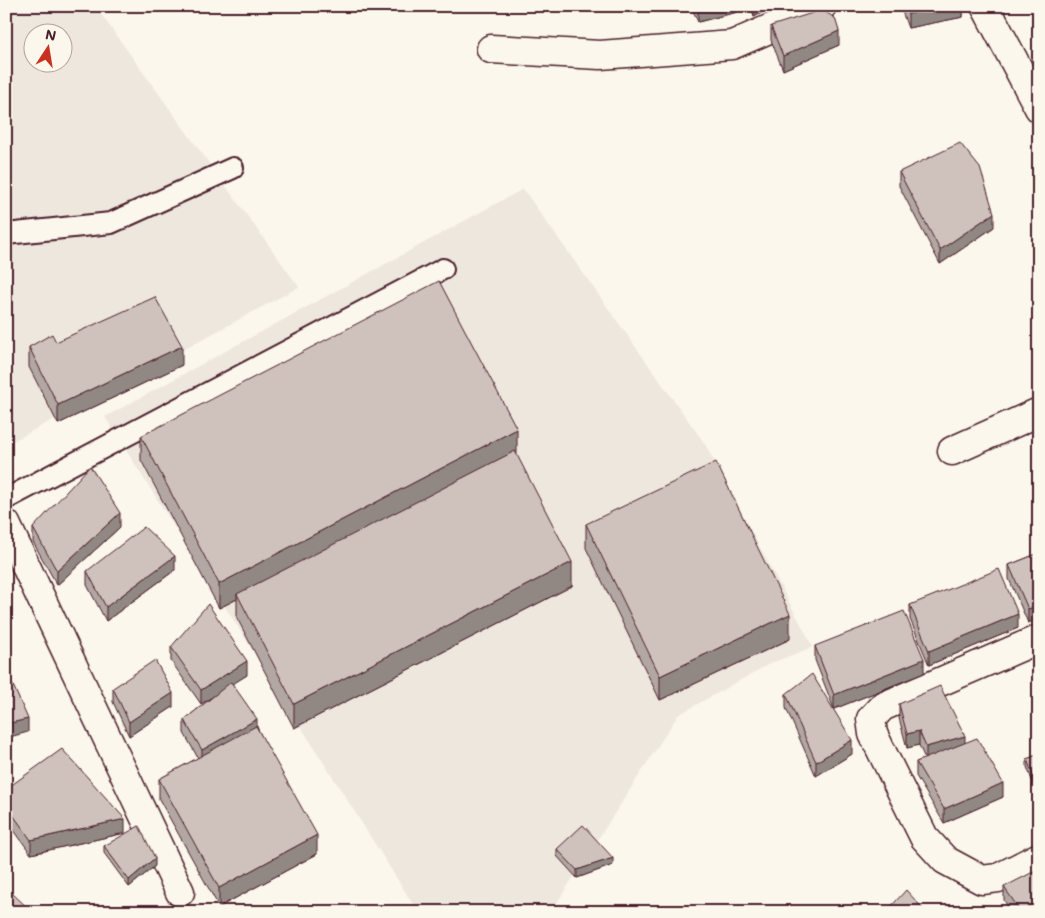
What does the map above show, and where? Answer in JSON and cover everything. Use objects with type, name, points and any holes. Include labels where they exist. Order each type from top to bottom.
[{"type":"street","points":[[491,49],[600,55],[732,45],[822,6]]},
{"type":"street","points":[[985,6],[1039,108]]},
{"type":"street","points":[[952,451],[1039,412]]},
{"type":"street","points":[[6,524],[180,892]]},
{"type":"street","points":[[1039,639],[882,707],[871,719],[873,734],[924,837],[945,860],[982,880],[998,878],[1039,857]]},
{"type":"lane","points":[[6,234],[111,223],[232,168]]},
{"type":"lane","points":[[6,499],[443,269]]},
{"type":"shaded area","points":[[6,6],[95,6],[299,287],[6,445]]},
{"type":"shaded area","points":[[523,189],[705,444],[813,647],[771,663],[678,715],[551,912],[418,912],[105,417]]},
{"type":"building","points":[[905,6],[946,6],[908,14]]},
{"type":"building","points":[[822,10],[835,18],[839,31],[783,56],[771,26]]},
{"type":"building","points":[[960,143],[980,168],[994,213],[940,250],[899,172]]},
{"type":"building","points":[[439,281],[517,429],[219,584],[141,436]]},
{"type":"building","points":[[155,297],[182,346],[58,405],[29,347],[52,334],[56,342]]},
{"type":"building","points":[[515,451],[572,562],[294,704],[237,594]]},
{"type":"building","points":[[716,462],[790,614],[660,676],[586,524]]},
{"type":"building","points":[[90,466],[120,513],[57,571],[33,528]]},
{"type":"building","points":[[144,527],[175,556],[106,607],[87,571]]},
{"type":"building","points":[[1039,553],[1039,605],[1028,609],[1009,565]]},
{"type":"building","points":[[999,569],[1018,614],[929,651],[910,605]]},
{"type":"building","points":[[208,604],[247,661],[201,690],[171,647]]},
{"type":"building","points":[[904,611],[924,659],[834,695],[815,646]]},
{"type":"building","points":[[155,660],[173,693],[129,722],[113,688]]},
{"type":"building","points":[[8,674],[28,719],[6,724],[6,675]]},
{"type":"building","points":[[812,674],[852,740],[816,762],[786,694]]},
{"type":"building","points":[[231,682],[257,719],[202,750],[184,720]]},
{"type":"building","points":[[940,686],[965,736],[926,747],[919,731],[907,734],[899,704]]},
{"type":"building","points":[[256,726],[317,835],[219,888],[159,779]]},
{"type":"building","points":[[977,738],[1003,783],[944,809],[916,762]]},
{"type":"building","points":[[62,749],[125,819],[31,840],[6,805],[6,789]]},
{"type":"building","points":[[1039,754],[1039,792],[1027,759]]},
{"type":"building","points":[[583,825],[613,858],[577,870],[557,849]]},
{"type":"building","points":[[139,826],[155,858],[129,880],[104,846]]},
{"type":"building","points":[[1039,869],[1039,912],[1021,912],[1004,887]]},
{"type":"building","points":[[906,890],[926,912],[886,912]]},
{"type":"building","points":[[12,893],[32,912],[6,912],[6,900]]}]
